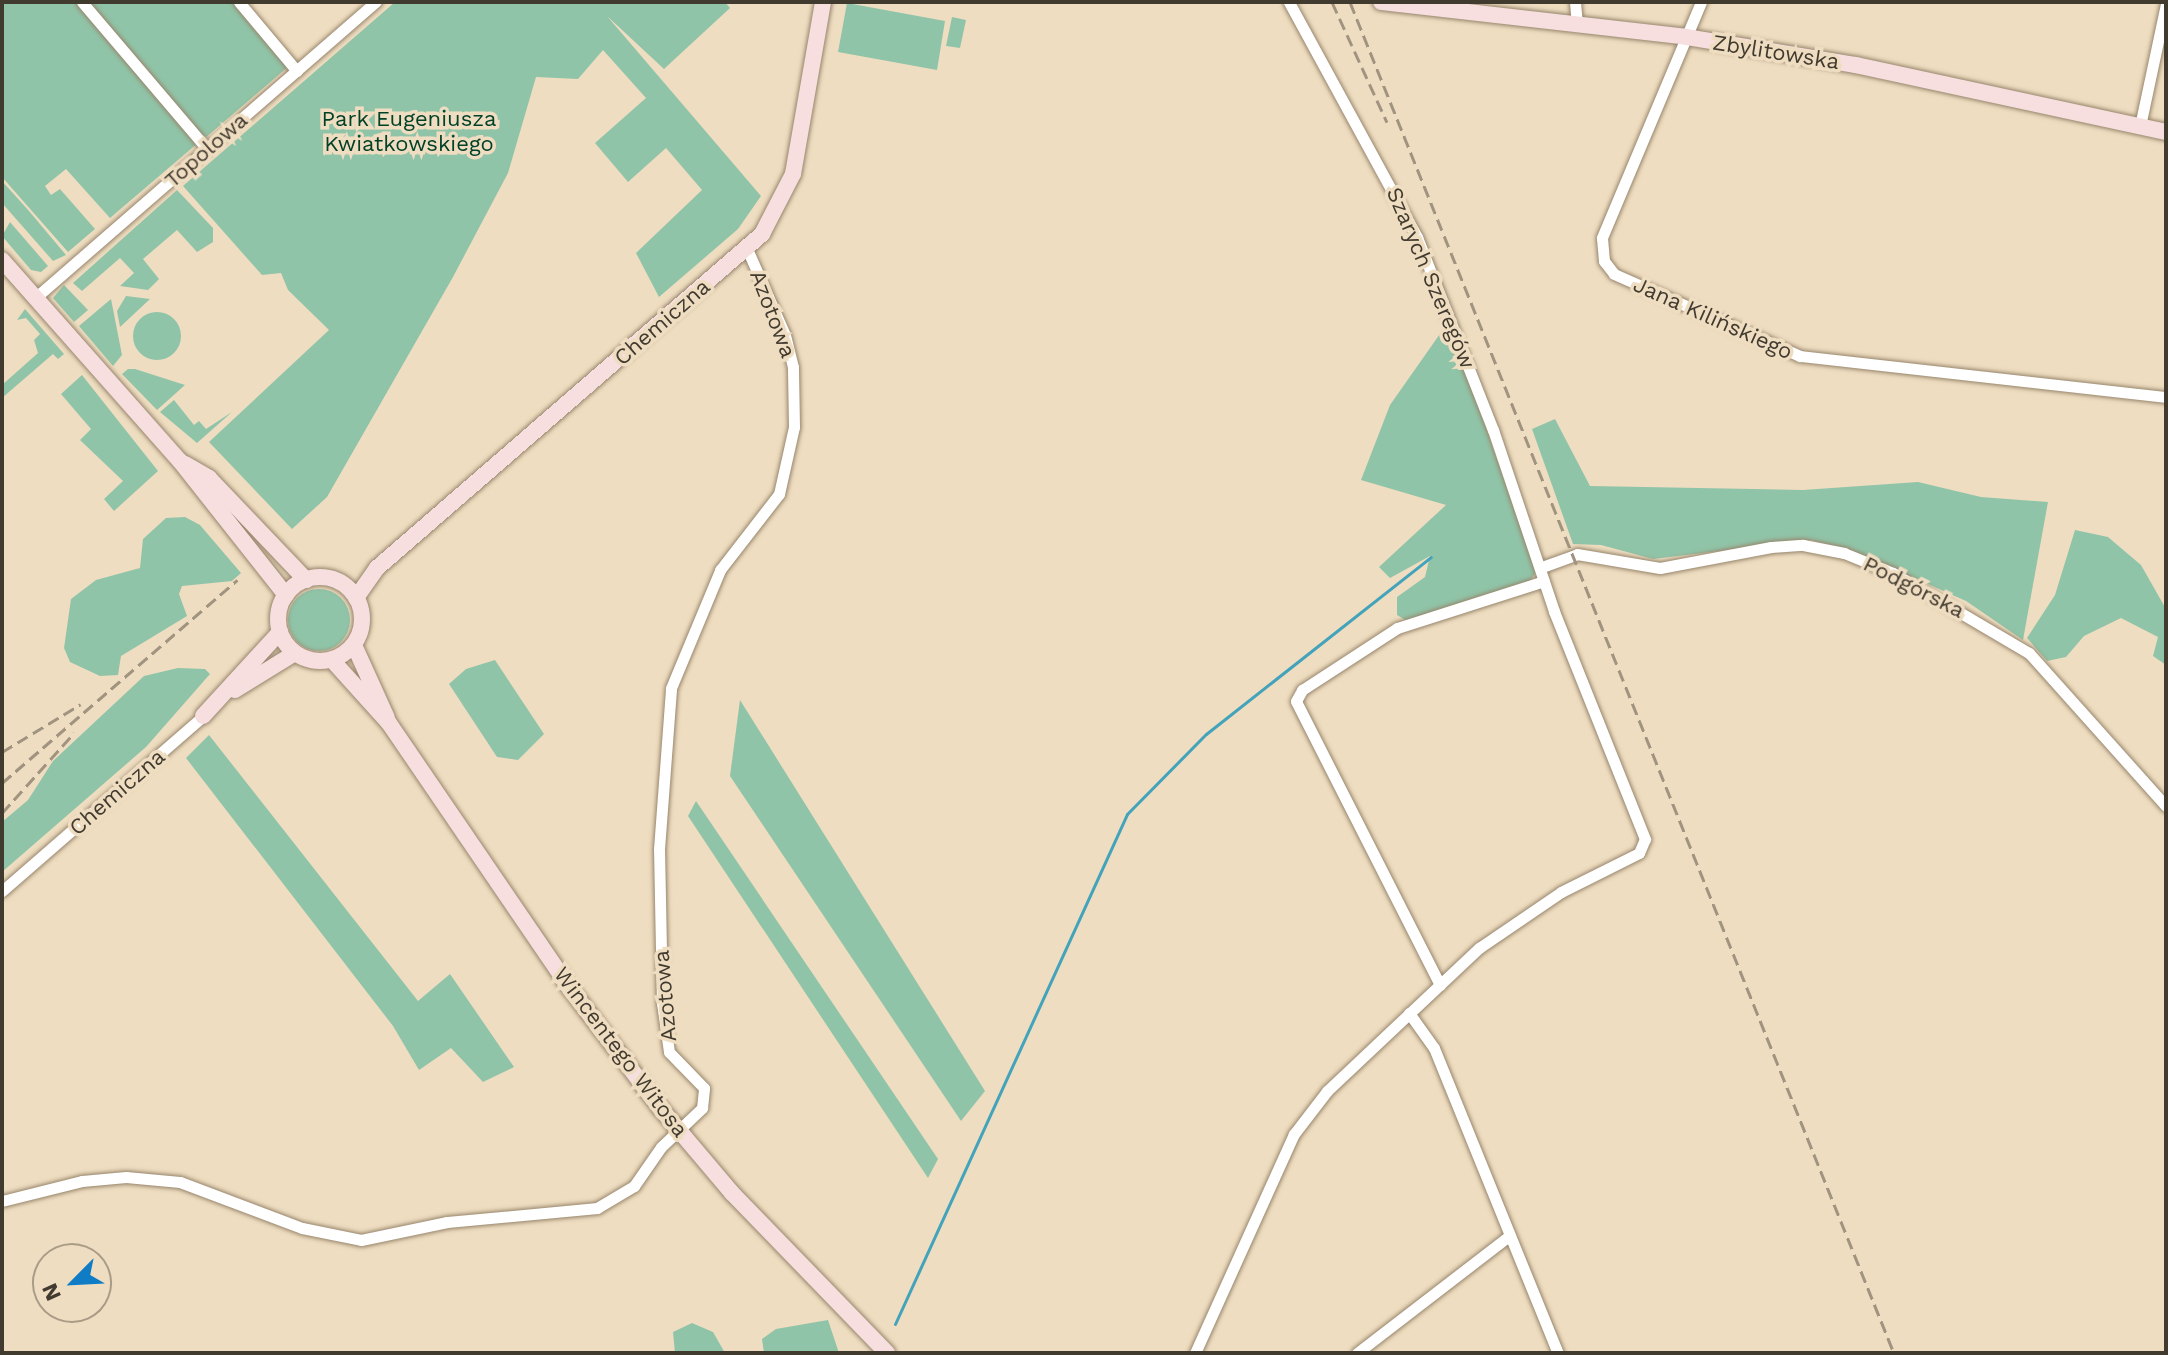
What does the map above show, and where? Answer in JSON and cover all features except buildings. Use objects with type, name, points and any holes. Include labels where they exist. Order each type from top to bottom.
[{"type":"main road","name":"Chemiczna","points":[[356,598],[377,568],[747,249],[775,217],[793,174],[823,2]]},
{"type":"main road","name":"Zbylitowska","points":[[1381,2],[1686,37],[1947,81],[2166,132]]},
{"type":"main road","points":[[2,260],[180,461],[286,595]]},
{"type":"main road","points":[[180,461],[209,478],[306,580]]},
{"type":"main road","name":"Chemiczna","points":[[340,582],[377,568]]},
{"type":"main road","points":[[306,580],[340,582],[356,598],[362,626],[354,645],[332,660],[309,660],[295,653],[280,632],[278,613],[286,595],[306,580]]},
{"type":"main road","name":"Chemiczna","points":[[231,692],[280,632]]},
{"type":"main road","name":"Wincentego Witosa","points":[[354,645],[389,723]]},
{"type":"main road","name":"Chemiczna","points":[[203,716],[231,692],[295,653]]},
{"type":"main road","name":"Wincentego Witosa","points":[[332,660],[389,723],[569,987],[679,1131],[887,1353]]},
{"type":"street","points":[[82,2],[207,149]]},
{"type":"street","points":[[239,2],[297,71]]},
{"type":"street","name":"Topolowa","points":[[35,298],[376,2]]},
{"type":"street","name":"Szarych Szeregów","points":[[1289,2],[1417,237],[1542,567],[1544,581],[1644,831],[1644,846],[1622,864],[1524,915],[1440,985]]},
{"type":"street","points":[[1575,2],[1577,24]]},
{"type":"street","name":"Jana Kilińskiego","points":[[1701,2],[1602,238],[1604,261],[1614,274],[1800,356],[2166,397]]},
{"type":"street","points":[[2140,126],[2166,4]]},
{"type":"street","name":"Azotowa","points":[[2,1201],[82,1181],[126,1177],[180,1182],[313,1231],[361,1240],[447,1222],[597,1208],[634,1186],[705,1101],[698,1078],[669,1052],[665,1038],[658,905],[671,688],[720,570],[779,494],[794,427],[793,367],[785,335],[747,249]]},
{"type":"street","name":"Podgórska","points":[[1542,567],[1577,554],[1660,568],[1793,545],[1844,553],[1893,573],[2029,653],[2166,806]]},
{"type":"street","points":[[1195,1353],[1294,1134],[1327,1091],[1440,985],[1296,701],[1302,690],[1397,628],[1544,581]]},
{"type":"street","name":"Chemiczna","points":[[2,891],[203,716]]},
{"type":"street","points":[[1409,1013],[1434,1048],[1558,1353]]},
{"type":"street","points":[[1357,1353],[1510,1235]]},
{"type":"green space","points":[[2,2],[78,2],[199,142],[110,218],[66,169],[45,186],[51,195],[60,189],[95,229],[68,252],[2,177]]},
{"type":"green space","points":[[86,2],[234,2],[289,66],[204,139]]},
{"type":"green space","name":"Park Eugeniusza Kwiatkowskiego","points":[[395,2],[725,2],[730,8],[664,69],[607,16],[761,196],[738,229],[659,297],[636,253],[702,190],[666,148],[628,182],[595,143],[646,98],[603,50],[578,79],[536,77],[508,173],[453,277],[327,497],[292,529],[209,442],[329,330],[288,290],[281,273],[262,275],[183,186]]},
{"type":"green space","points":[[847,3],[945,21],[937,70],[838,52]]},
{"type":"green space","points":[[952,17],[966,20],[960,48],[946,46]]},
{"type":"green space","points":[[2,181],[66,255],[53,261],[2,203]]},
{"type":"green space","points":[[177,190],[213,228],[213,242],[197,252],[177,230],[143,259],[159,279],[148,290],[120,286],[134,273],[120,258],[82,291],[73,283]]},
{"type":"green space","points":[[10,222],[48,266],[41,272],[31,270],[2,236]]},
{"type":"green space","points":[[64,285],[88,310],[74,322],[53,298]]},
{"type":"green space","points":[[126,296],[150,299],[120,327],[117,311]]},
{"type":"green space","points":[[111,299],[122,355],[113,366],[79,326]]},
{"type":"green space","points":[[25,309],[64,354],[58,359],[53,354],[2,398],[2,385],[38,353],[34,340],[40,334],[26,318],[17,320]]},
{"type":"green space","points":[[157,312],[174,319],[181,336],[174,353],[157,360],[140,353],[133,336],[140,319]]},
{"type":"green space","points":[[1449,321],[1536,572],[1529,583],[1409,622],[1397,615],[1397,597],[1425,577],[1430,556],[1390,578],[1379,567],[1446,505],[1361,480],[1390,405]]},
{"type":"green space","points":[[128,369],[185,385],[157,410],[122,374]]},
{"type":"green space","points":[[82,375],[158,471],[114,511],[104,499],[123,481],[80,440],[91,429],[61,394]]},
{"type":"green space","points":[[174,400],[194,425],[199,421],[206,429],[232,412],[197,443],[160,412]]},
{"type":"green space","points":[[1555,419],[1590,486],[1803,490],[1918,482],[1981,497],[2048,502],[2023,640],[1966,601],[1856,552],[1811,540],[1653,559],[1601,545],[1573,544],[1532,429]]},
{"type":"green space","points":[[185,517],[200,525],[241,573],[232,581],[182,586],[179,594],[187,616],[121,656],[118,675],[100,676],[70,662],[64,648],[71,599],[96,580],[140,568],[143,539],[166,518]]},
{"type":"green space","points":[[2075,530],[2108,537],[2141,565],[2166,609],[2166,665],[2153,656],[2158,637],[2121,618],[2084,636],[2066,657],[2047,661],[2027,638],[2055,595]]},
{"type":"green space","points":[[319,589],[341,598],[350,620],[341,642],[319,651],[297,642],[288,620],[297,598]]},
{"type":"green space","points":[[495,660],[544,734],[518,760],[497,757],[449,684],[466,669]]},
{"type":"green space","points":[[178,668],[205,669],[210,674],[146,747],[2,872],[2,822],[28,800],[53,761],[144,676]]},
{"type":"green space","points":[[740,700],[985,1091],[961,1121],[730,776]]},
{"type":"green space","points":[[209,735],[418,1001],[450,974],[514,1067],[483,1082],[451,1048],[419,1070],[393,1026],[186,758]]},
{"type":"green space","points":[[696,801],[938,1159],[928,1178],[688,816]]},
{"type":"green space","points":[[828,1320],[839,1353],[764,1353],[762,1339],[776,1329]]},
{"type":"green space","points":[[692,1323],[713,1332],[725,1353],[675,1353],[673,1332]]},
{"type":"waterway","points":[[895,1324],[1127,814],[1206,734],[1431,557]]},
{"type":"railway","points":[[1332,2],[1387,122]]},
{"type":"railway","points":[[1350,2],[1894,1353]]},
{"type":"railway","points":[[2,783],[237,580]]},
{"type":"railway","points":[[2,752],[81,704]]},
{"type":"railway","points":[[2,813],[74,733]]}]
